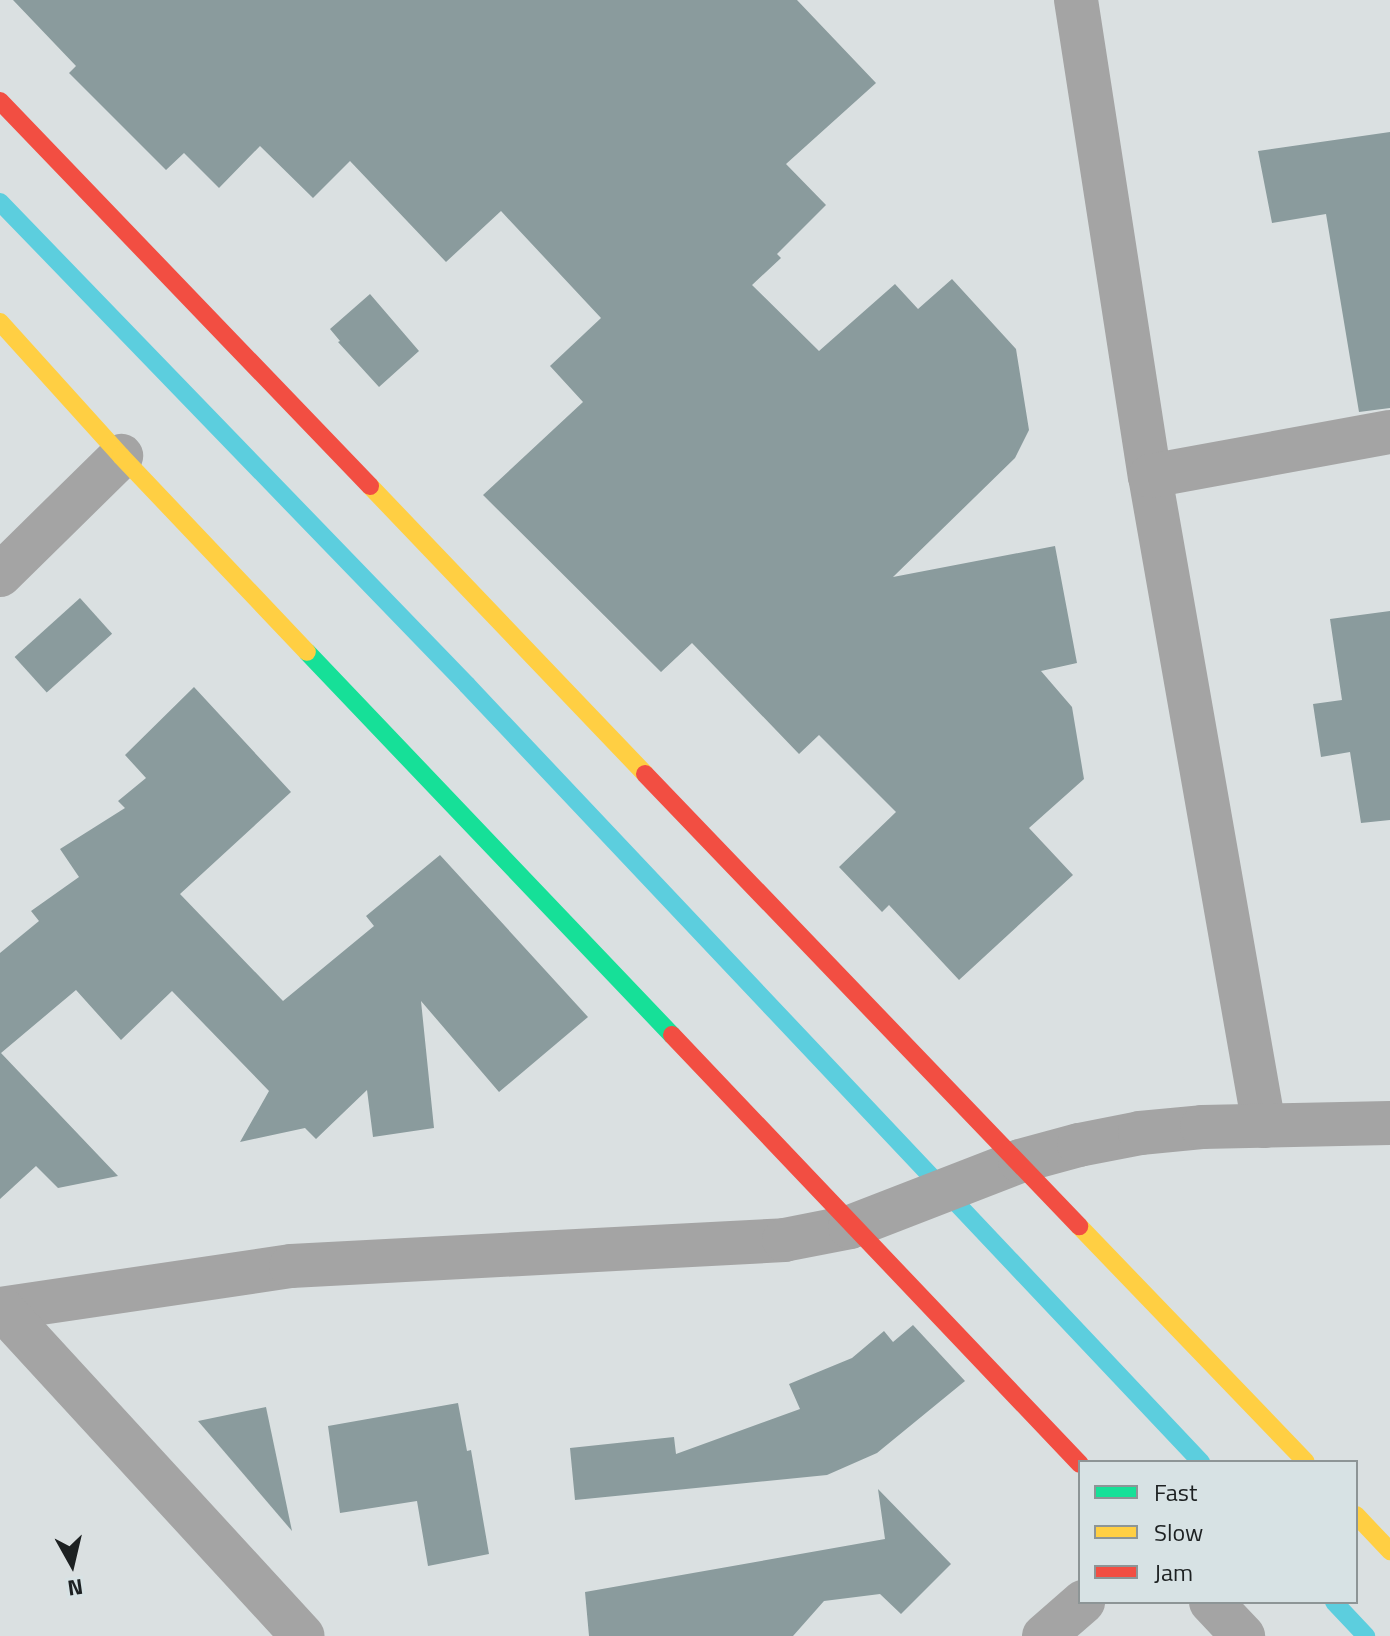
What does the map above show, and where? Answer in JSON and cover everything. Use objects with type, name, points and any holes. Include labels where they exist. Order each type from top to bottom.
[{"type":"street","points":[[1076,0],[1150,476],[1264,1126]]},
{"type":"street","points":[[0,101],[1003,1167],[1304,1460]]},
{"type":"street","points":[[0,322],[121,456],[869,1220],[1078,1462]]},
{"type":"street","points":[[1150,476],[1390,432]]},
{"type":"street","points":[[0,575],[121,456]]},
{"type":"street","points":[[1,1309],[291,1266],[784,1240],[869,1220],[1003,1167],[1140,1133],[1390,1123]]},
{"type":"street","points":[[1,1309],[303,1636]]},
{"type":"street","points":[[1358,1517],[1390,1551]]},
{"type":"street","points":[[1044,1636],[1081,1604]]},
{"type":"street","points":[[1213,1604],[1243,1636]]},
{"type":"building","points":[[13,0],[797,0],[876,83],[786,164],[826,205],[777,254],[781,258],[752,285],[819,351],[895,284],[918,309],[952,279],[1016,349],[1029,430],[1015,458],[893,577],[1055,546],[1077,663],[1041,671],[1072,707],[1084,779],[1029,828],[1073,875],[959,980],[889,905],[882,912],[839,867],[896,812],[819,735],[799,754],[692,643],[661,672],[483,495],[583,402],[550,366],[601,318],[501,211],[446,262],[350,161],[313,198],[260,146],[219,188],[184,153],[166,170],[69,73],[76,66]]},
{"type":"building","points":[[1390,132],[1390,408],[1359,412],[1326,214],[1272,223],[1258,151]]},
{"type":"building","points":[[370,294],[419,351],[379,387],[330,329]]},
{"type":"building","points":[[80,598],[112,634],[47,693],[15,657]]},
{"type":"building","points":[[1390,611],[1390,820],[1361,823],[1350,752],[1321,757],[1313,704],[1342,700],[1330,619]]},
{"type":"building","points":[[194,687],[291,792],[180,894],[283,1001],[374,926],[366,916],[440,855],[588,1017],[499,1092],[421,1001],[434,1128],[373,1137],[367,1090],[316,1139],[305,1128],[240,1142],[269,1091],[172,991],[121,1040],[76,990],[1,1053],[118,1176],[58,1188],[36,1166],[0,1199],[0,953],[39,921],[31,911],[79,877],[60,849],[125,808],[118,801],[146,778],[125,755]]},
{"type":"building","points":[[913,1325],[965,1381],[877,1453],[827,1475],[575,1500],[570,1448],[674,1437],[676,1454],[800,1409],[789,1384],[852,1358],[884,1331],[893,1342]]},
{"type":"building","points":[[458,1403],[467,1451],[471,1450],[489,1554],[428,1566],[417,1501],[340,1513],[328,1426]]},
{"type":"building","points":[[266,1407],[292,1531],[198,1421]]},
{"type":"building","points":[[878,1489],[951,1564],[901,1614],[880,1594],[824,1601],[793,1636],[589,1636],[585,1592],[885,1539]]},
{"type":"waterway","points":[[0,202],[467,685],[1199,1460]]},
{"type":"waterway","points":[[1336,1604],[1366,1636]]},
{"type":"traffic: fast","points":[[307,652],[672,1035]]},
{"type":"traffic: slow","points":[[0,322],[121,456],[307,652]]},
{"type":"traffic: slow","points":[[370,486],[645,774]]},
{"type":"traffic: slow","points":[[1079,1226],[1304,1460]]},
{"type":"traffic: slow","points":[[1358,1517],[1390,1551]]},
{"type":"traffic: jam","points":[[0,101],[370,486]]},
{"type":"traffic: jam","points":[[645,774],[1079,1226]]},
{"type":"traffic: jam","points":[[672,1035],[1078,1462]]}]
